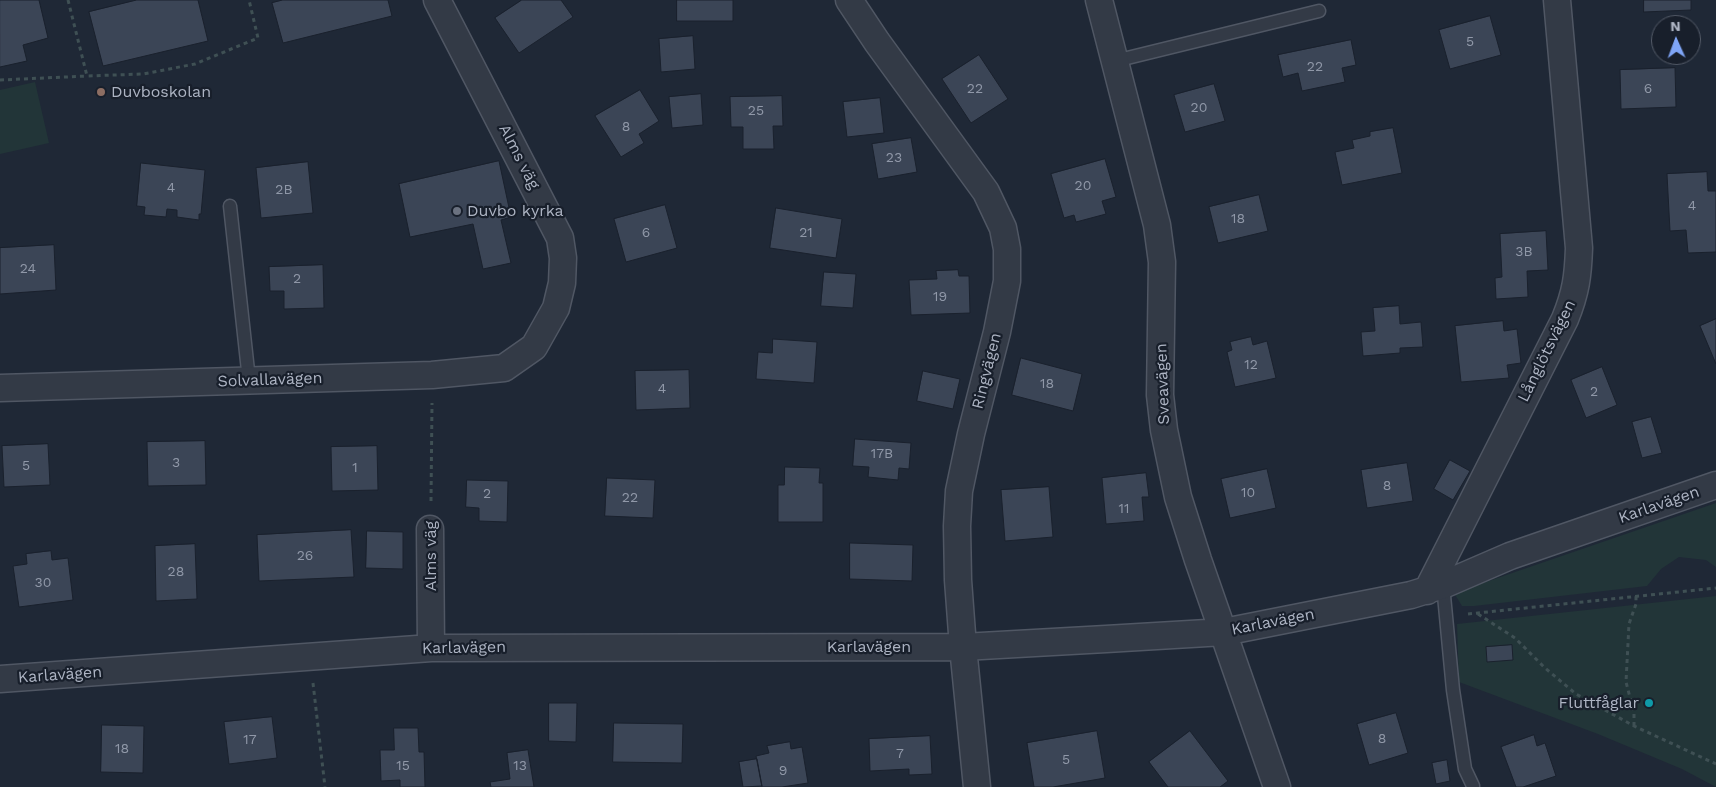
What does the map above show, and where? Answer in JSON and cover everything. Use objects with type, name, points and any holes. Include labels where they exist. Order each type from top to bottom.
[{"type":"street","name":"Alms väg","points":[[437,0],[560,238],[563,258],[556,308],[534,347]]},
{"type":"street","name":"Ringvägen","points":[[850,0],[877,42],[986,192],[1003,228],[1007,249],[1007,281],[997,332],[971,434],[959,491],[957,526],[958,580],[963,647],[977,787]]},
{"type":"street","name":"Sveavägen","points":[[1100,0],[1157,225],[1162,262],[1160,396],[1164,430],[1178,496],[1198,560],[1277,787]]},
{"type":"street","name":"Långlötsvägen","points":[[1435,588],[1565,318],[1574,295],[1578,274],[1579,248],[1556,0]]},
{"type":"street","name":"Solvallavägen","points":[[0,388],[432,374],[504,368],[534,347]]},
{"type":"street","name":"Karlavägen","points":[[0,679],[431,648],[963,647],[1224,632],[1411,595],[1435,588],[1510,556],[1716,485]]},
{"type":"street","name":"Alms väg","points":[[430,529],[431,648]]},
{"type":"lane","points":[[1115,61],[1319,10]]},
{"type":"lane","points":[[230,206],[249,380]]},
{"type":"lane","points":[[1435,588],[1445,615],[1453,690],[1465,769],[1473,786]]},
{"type":"path","points":[[68,0],[88,76]]},
{"type":"path","points":[[0,80],[143,74],[195,64],[258,38],[248,0]]},
{"type":"path","name":"Alms väg","points":[[430,529],[432,374]]},
{"type":"path","points":[[1445,615],[1716,588]]},
{"type":"path","points":[[1634,726],[1634,713],[1626,682],[1629,624],[1636,604],[1636,596]]},
{"type":"path","points":[[1477,613],[1515,638],[1545,668],[1576,694],[1634,726],[1716,764]]},
{"type":"path","points":[[313,685],[325,787]]},
{"type":"green space","points":[[35,82],[49,143],[0,154],[0,90]]},
{"type":"green space","points":[[1716,503],[1716,567],[1706,560],[1679,557],[1661,569],[1647,586],[1474,606],[1462,606],[1454,593]]},
{"type":"green space","points":[[1716,596],[1716,787],[1682,769],[1598,734],[1459,682],[1457,624]]},
{"type":"building","points":[[0,0],[39,0],[48,38],[23,45],[27,61],[0,67]]},
{"type":"building","points":[[137,0],[198,0],[208,41],[103,66],[89,12]]},
{"type":"building","points":[[283,0],[388,0],[392,16],[283,43],[272,3]]},
{"type":"building","points":[[522,0],[561,0],[573,17],[519,53],[495,18]]},
{"type":"building","points":[[677,0],[733,0],[733,21],[677,21]]},
{"type":"building","points":[[1644,0],[1691,0],[1691,10],[1644,12]]},
{"type":"building","points":[[1490,16],[1501,55],[1450,69],[1439,30]]},
{"type":"building","points":[[693,36],[695,69],[661,72],[659,39]]},
{"type":"building","points":[[1351,40],[1356,65],[1342,68],[1345,82],[1302,91],[1298,73],[1283,77],[1278,55]]},
{"type":"building","points":[[979,55],[1008,99],[971,123],[942,79]]},
{"type":"building","points":[[1675,68],[1676,107],[1621,109],[1620,70]]},
{"type":"building","points":[[1214,84],[1225,121],[1185,132],[1174,95]]},
{"type":"building","points":[[640,90],[659,121],[639,134],[644,143],[621,157],[595,116]]},
{"type":"building","points":[[701,94],[703,125],[672,128],[669,97]]},
{"type":"building","points":[[782,96],[783,126],[773,126],[774,149],[743,149],[743,127],[731,127],[730,97]]},
{"type":"building","points":[[880,98],[884,133],[847,137],[843,102]]},
{"type":"building","points":[[1393,128],[1402,173],[1342,185],[1335,152],[1354,148],[1352,140],[1370,136],[1370,132]]},
{"type":"building","points":[[911,138],[917,172],[878,179],[872,144]]},
{"type":"building","points":[[1105,159],[1116,197],[1102,201],[1106,214],[1076,222],[1074,215],[1064,218],[1051,174]]},
{"type":"building","name":"Duvbo kyrka","points":[[499,161],[511,217],[501,220],[511,263],[483,269],[473,224],[410,237],[399,184]]},
{"type":"building","points":[[308,162],[313,213],[261,218],[256,168]]},
{"type":"building","points":[[141,163],[205,170],[199,220],[177,217],[177,210],[167,209],[166,217],[144,215],[145,207],[137,206]]},
{"type":"building","points":[[1707,172],[1708,191],[1716,191],[1716,252],[1688,253],[1686,230],[1670,231],[1667,174]]},
{"type":"building","points":[[1259,195],[1268,231],[1218,243],[1209,207]]},
{"type":"building","points":[[665,205],[677,248],[626,262],[614,219]]},
{"type":"building","points":[[776,208],[842,219],[836,258],[770,248]]},
{"type":"building","points":[[1546,231],[1548,270],[1527,271],[1528,297],[1496,299],[1495,278],[1502,277],[1500,234]]},
{"type":"building","points":[[54,245],[56,290],[0,294],[0,248]]},
{"type":"building","points":[[323,265],[324,308],[284,309],[284,291],[270,291],[269,267]]},
{"type":"building","points":[[958,270],[959,276],[969,276],[970,313],[911,315],[909,280],[937,279],[936,271]]},
{"type":"building","points":[[824,272],[856,274],[853,308],[821,306]]},
{"type":"building","points":[[1399,306],[1400,324],[1421,322],[1423,347],[1400,348],[1400,353],[1363,356],[1361,332],[1375,331],[1373,308]]},
{"type":"building","points":[[1716,319],[1716,364],[1700,326]]},
{"type":"building","points":[[1503,321],[1504,331],[1517,329],[1521,363],[1507,365],[1509,378],[1461,382],[1455,326]]},
{"type":"building","points":[[1251,337],[1253,345],[1267,341],[1276,378],[1235,387],[1227,352],[1232,350],[1230,342]]},
{"type":"building","points":[[773,339],[817,342],[814,383],[756,379],[758,352],[772,353]]},
{"type":"building","points":[[1021,358],[1082,374],[1073,411],[1012,395]]},
{"type":"building","points":[[1602,367],[1617,405],[1586,418],[1571,380]]},
{"type":"building","points":[[689,370],[690,408],[636,410],[635,371]]},
{"type":"building","points":[[923,371],[960,379],[953,409],[917,401]]},
{"type":"building","points":[[1651,417],[1662,453],[1642,458],[1632,422]]},
{"type":"building","points":[[855,439],[911,443],[909,469],[899,468],[898,480],[868,477],[869,467],[853,466]]},
{"type":"building","points":[[205,441],[206,485],[148,486],[147,442]]},
{"type":"building","points":[[48,444],[50,485],[4,487],[2,446]]},
{"type":"building","points":[[377,446],[378,490],[332,491],[331,447]]},
{"type":"building","points":[[1450,460],[1470,471],[1453,500],[1434,489]]},
{"type":"building","points":[[1407,463],[1413,501],[1367,508],[1361,470]]},
{"type":"building","points":[[785,467],[820,468],[819,483],[823,483],[823,522],[778,522],[778,485],[784,485]]},
{"type":"building","points":[[1267,469],[1276,508],[1230,518],[1221,479]]},
{"type":"building","points":[[1146,473],[1149,497],[1142,497],[1144,521],[1106,524],[1102,478]]},
{"type":"building","points":[[607,478],[655,480],[653,518],[605,516]]},
{"type":"building","points":[[467,480],[508,481],[507,522],[479,521],[479,508],[466,507]]},
{"type":"building","points":[[1049,487],[1053,537],[1005,541],[1001,490]]},
{"type":"building","points":[[351,530],[354,577],[259,581],[257,535]]},
{"type":"building","points":[[367,531],[403,532],[403,569],[366,568]]},
{"type":"building","points":[[850,543],[913,545],[912,581],[850,579]]},
{"type":"building","points":[[195,544],[197,599],[156,601],[155,546]]},
{"type":"building","points":[[51,551],[52,560],[68,558],[73,600],[19,607],[13,566],[27,564],[26,554]]},
{"type":"building","points":[[1512,645],[1513,660],[1487,662],[1486,647]]},
{"type":"building","points":[[549,703],[577,703],[576,742],[549,741]]},
{"type":"building","points":[[1396,713],[1408,753],[1369,765],[1357,724]]},
{"type":"building","points":[[272,717],[277,758],[229,764],[224,722]]},
{"type":"building","points":[[614,723],[683,724],[682,763],[613,762]]},
{"type":"building","points":[[102,725],[144,726],[143,773],[101,772]]},
{"type":"building","points":[[394,728],[418,728],[419,752],[424,752],[425,787],[400,787],[400,780],[381,781],[380,750],[394,750]]},
{"type":"building","points":[[1097,731],[1105,778],[1053,787],[1034,787],[1027,743]]},
{"type":"building","points":[[1190,731],[1228,781],[1220,787],[1168,787],[1149,762]]},
{"type":"building","points":[[1534,735],[1537,746],[1545,743],[1556,776],[1523,787],[1516,787],[1501,747]]},
{"type":"building","points":[[930,736],[932,774],[909,775],[909,769],[870,771],[869,739]]},
{"type":"building","points":[[790,742],[791,749],[802,747],[808,783],[782,787],[762,787],[756,756],[769,753],[767,746]]},
{"type":"building","points":[[528,750],[534,787],[491,787],[490,782],[510,779],[507,753]]},
{"type":"building","points":[[757,759],[762,786],[743,787],[739,762]]},
{"type":"building","points":[[1447,760],[1450,781],[1436,784],[1432,763]]},
{"type":"place","name":"Duvboskolan","points":[[101,92]]},
{"type":"place","name":"Duvbo kyrka","points":[[457,211]]},
{"type":"place","name":"Fluttfåglar","points":[[1649,703]]}]
